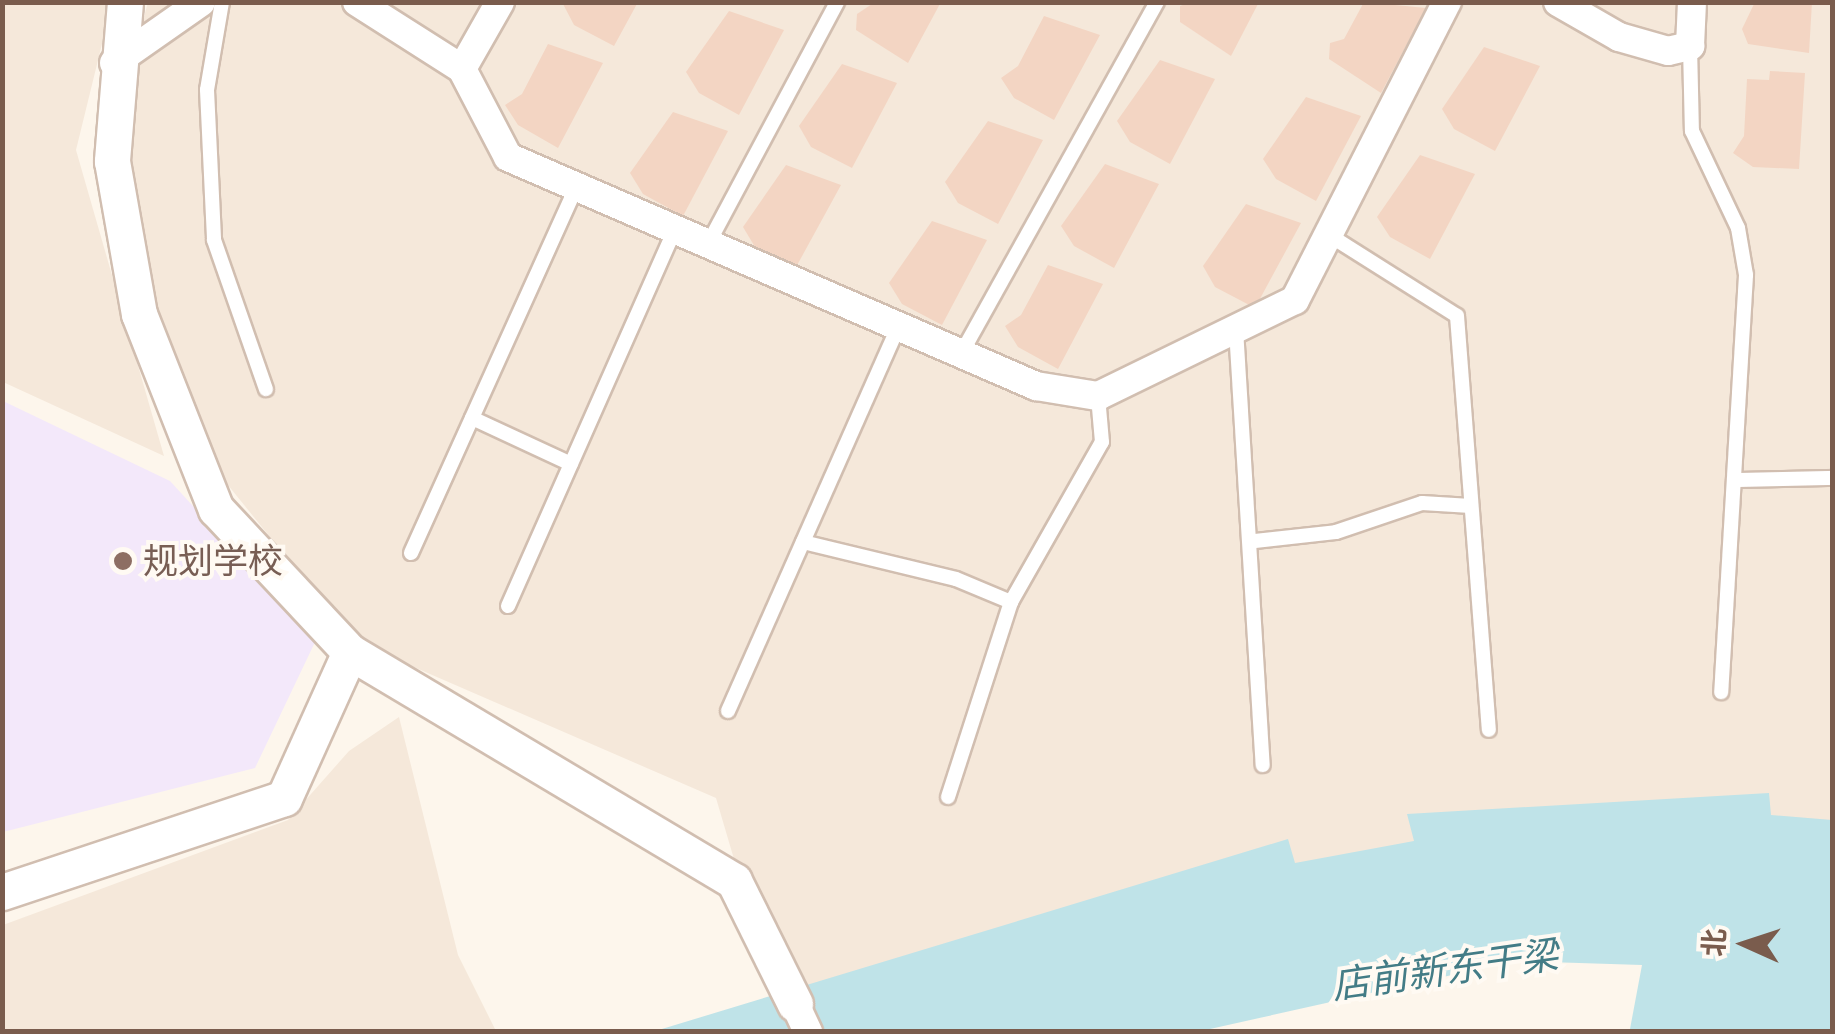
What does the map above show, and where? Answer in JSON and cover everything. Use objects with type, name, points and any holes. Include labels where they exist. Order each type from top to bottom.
[{"type":"street","points":[[125,2],[114,63],[112,161],[139,314],[216,509],[350,652],[734,881],[803,1022]]},
{"type":"street","points":[[114,63],[201,2]]},
{"type":"street","points":[[357,2],[462,69],[508,157],[1036,386],[1098,396],[1295,300],[1447,2]]},
{"type":"street","points":[[462,69],[500,2]]},
{"type":"street","points":[[1558,2],[1618,38],[1668,51],[1690,46],[1692,2]]},
{"type":"street","points":[[2,892],[284,798],[350,652]]},
{"type":"lane","points":[[222,2],[207,74],[214,240],[266,389]]},
{"type":"lane","points":[[708,244],[837,2]]},
{"type":"lane","points":[[961,354],[1157,2]]},
{"type":"lane","points":[[1690,46],[1692,131],[1738,228],[1746,275],[1721,692]]},
{"type":"lane","points":[[412,553],[576,187]]},
{"type":"lane","points":[[508,606],[676,230]]},
{"type":"lane","points":[[1329,235],[1457,316],[1489,730]]},
{"type":"lane","points":[[728,710],[898,326]]},
{"type":"lane","points":[[1236,329],[1255,541],[1263,765]]},
{"type":"lane","points":[[948,797],[1012,602],[1102,442],[1098,396]]},
{"type":"lane","points":[[472,418],[571,464]]},
{"type":"lane","points":[[1734,480],[1832,478]]},
{"type":"lane","points":[[1255,541],[1336,532],[1422,503],[1472,506]]},
{"type":"lane","points":[[803,542],[956,579],[1012,602]]},
{"type":"shaded area","points":[[148,2],[1832,3],[1832,866],[777,1005],[716,798],[354,641],[215,469],[145,281],[125,87]]},
{"type":"shaded area","points":[[3,3],[112,3],[76,150],[164,456],[3,382]]},
{"type":"shaded area","name":"规划学校","points":[[3,401],[170,481],[316,640],[255,768],[3,832]]},
{"type":"shaded area","points":[[399,717],[458,955],[496,1031],[3,1031],[3,925],[288,820],[349,751]]},
{"type":"water","name":"店前新东干梁","points":[[1769,793],[1771,815],[1832,820],[1832,1031],[1630,1029],[1642,965],[1515,961],[1201,1031],[652,1032],[1288,839],[1295,863],[1414,841],[1407,814]]},
{"type":"building","points":[[562,2],[638,2],[614,46],[574,25]]},
{"type":"building","points":[[875,2],[941,2],[908,63],[856,30],[857,14]]},
{"type":"building","points":[[1191,2],[1259,2],[1231,56],[1180,22],[1180,6]]},
{"type":"building","points":[[1364,2],[1426,8],[1381,93],[1329,59],[1330,43],[1344,39]]},
{"type":"building","points":[[1755,2],[1812,2],[1809,53],[1748,44],[1742,29]]},
{"type":"building","points":[[729,11],[784,30],[739,115],[699,93],[686,72]]},
{"type":"building","points":[[1044,16],[1100,35],[1054,120],[1014,98],[1001,78],[1018,66]]},
{"type":"building","points":[[548,44],[603,63],[558,148],[518,125],[505,105],[522,94]]},
{"type":"building","points":[[1484,47],[1540,66],[1495,151],[1454,129],[1442,109]]},
{"type":"building","points":[[1160,60],[1215,79],[1170,164],[1130,142],[1117,121]]},
{"type":"building","points":[[842,64],[897,83],[852,168],[811,147],[799,126]]},
{"type":"building","points":[[1770,71],[1805,73],[1799,169],[1753,167],[1733,153],[1744,136],[1747,79],[1769,80]]},
{"type":"building","points":[[1306,97],[1361,116],[1316,201],[1276,179],[1263,159]]},
{"type":"building","points":[[673,112],[728,131],[683,216],[643,194],[630,173]]},
{"type":"building","points":[[988,121],[1043,140],[998,224],[958,203],[945,182]]},
{"type":"building","points":[[1420,155],[1475,174],[1430,259],[1390,237],[1377,217]]},
{"type":"building","points":[[1105,164],[1159,184],[1114,268],[1074,246],[1061,226]]},
{"type":"building","points":[[786,165],[841,185],[795,269],[755,247],[743,227]]},
{"type":"building","points":[[1246,204],[1301,223],[1255,308],[1215,287],[1203,266]]},
{"type":"building","points":[[932,221],[987,240],[942,325],[902,304],[889,283]]},
{"type":"building","points":[[1048,265],[1103,284],[1058,369],[1018,347],[1005,326],[1021,315]]},
{"type":"place","name":"规划学校","points":[[123,561]]}]
